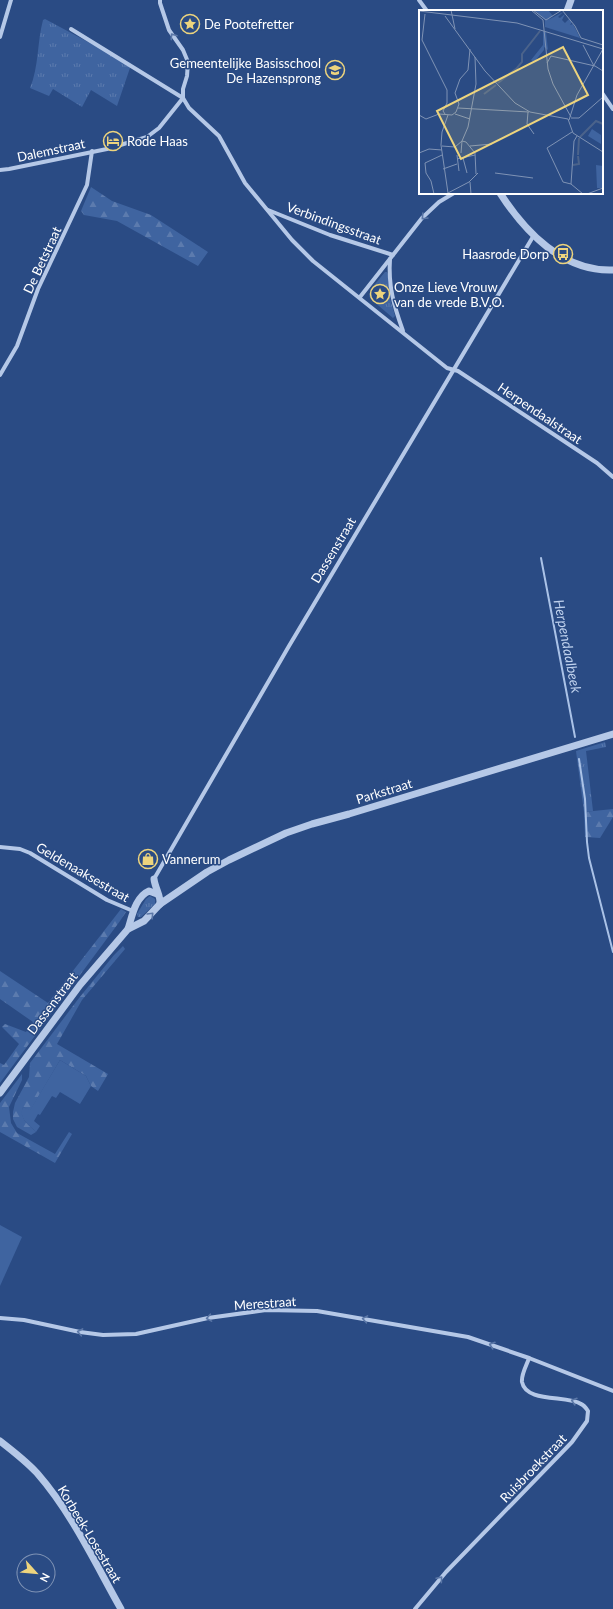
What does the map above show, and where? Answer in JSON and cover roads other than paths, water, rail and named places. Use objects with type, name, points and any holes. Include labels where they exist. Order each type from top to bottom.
[{"type":"street","points":[[0,37],[2,22],[11,0]]},
{"type":"street","points":[[160,0],[169,30],[183,50],[188,62],[187,76],[183,88],[183,98]]},
{"type":"street","points":[[419,0],[426,10]]},
{"type":"street","points":[[567,10],[571,0]]},
{"type":"street","points":[[71,30],[183,98]]},
{"type":"street","points":[[603,94],[613,109]]},
{"type":"street","name":"Dalemstraat","points":[[0,170],[114,147],[147,137],[158,128],[183,98]]},
{"type":"street","name":"Herpendaalstraat","points":[[183,98],[189,108],[218,136],[245,183],[292,240],[313,261],[447,368],[458,371],[597,463],[613,477]]},
{"type":"street","name":"De Betstraat","points":[[0,375],[17,346],[38,289],[87,185],[92,151]]},
{"type":"street","name":"Verbindingsstraat","points":[[360,297],[422,218],[439,202],[452,194]]},
{"type":"street","points":[[501,194],[518,219],[534,235],[556,253],[572,263],[592,269],[613,270]]},
{"type":"street","name":"Verbindingsstraat","points":[[268,210],[330,235],[393,255]]},
{"type":"street","name":"Dassenstraat","points":[[0,1093],[80,985],[128,929],[133,913],[534,235]]},
{"type":"street","name":"Verbindingsstraat","points":[[390,259],[389,269],[393,302],[403,332]]},
{"type":"street","name":"Parkstraat","points":[[140,924],[160,904],[207,872],[224,862],[286,833],[613,734]]},
{"type":"street","name":"Geldenaaksestraat","points":[[0,847],[20,849],[30,853],[107,900],[133,913]]},
{"type":"street","points":[[154,879],[160,904]]},
{"type":"street","points":[[146,892],[151,891],[158,894],[173,895]]},
{"type":"street","points":[[133,913],[133,920],[140,924]]},
{"type":"street","name":"Dassenstraat","points":[[128,929],[140,924]]},
{"type":"street","name":"Merestraat","points":[[0,1318],[24,1320],[80,1332],[103,1335],[136,1334],[208,1318],[266,1310],[317,1311],[468,1337],[529,1358],[613,1391]]},
{"type":"street","name":"Ruisbroekstraat","points":[[415,1609],[446,1572],[572,1442],[587,1421],[588,1411],[582,1404],[572,1400],[538,1396],[530,1393],[524,1388],[522,1382],[523,1374],[529,1358]]},
{"type":"street","name":"Korbeek-Losestraat","points":[[0,1441],[18,1455],[36,1473],[57,1498],[121,1609]]},
{"type":"waterway","name":"Herpendaalbeek","points":[[541,558],[575,737]]},
{"type":"waterway","name":"Herpendaalbeek","points":[[579,759],[585,799],[589,858],[613,952]]},
{"type":"place","name":"De Pootefretter","points":[[190,24]]},
{"type":"place","name":"Gemeentelijke Basisschool De Hazensprong","points":[[335,70]]},
{"type":"place","name":"Rode Haas","points":[[113,141]]},
{"type":"place","name":"Haasrode Dorp","points":[[563,254]]},
{"type":"place","name":"Onze Lieve Vrouw van de vrede B.V.O.","points":[[380,294]]},
{"type":"place","name":"Vannerum","points":[[148,859]]}]
